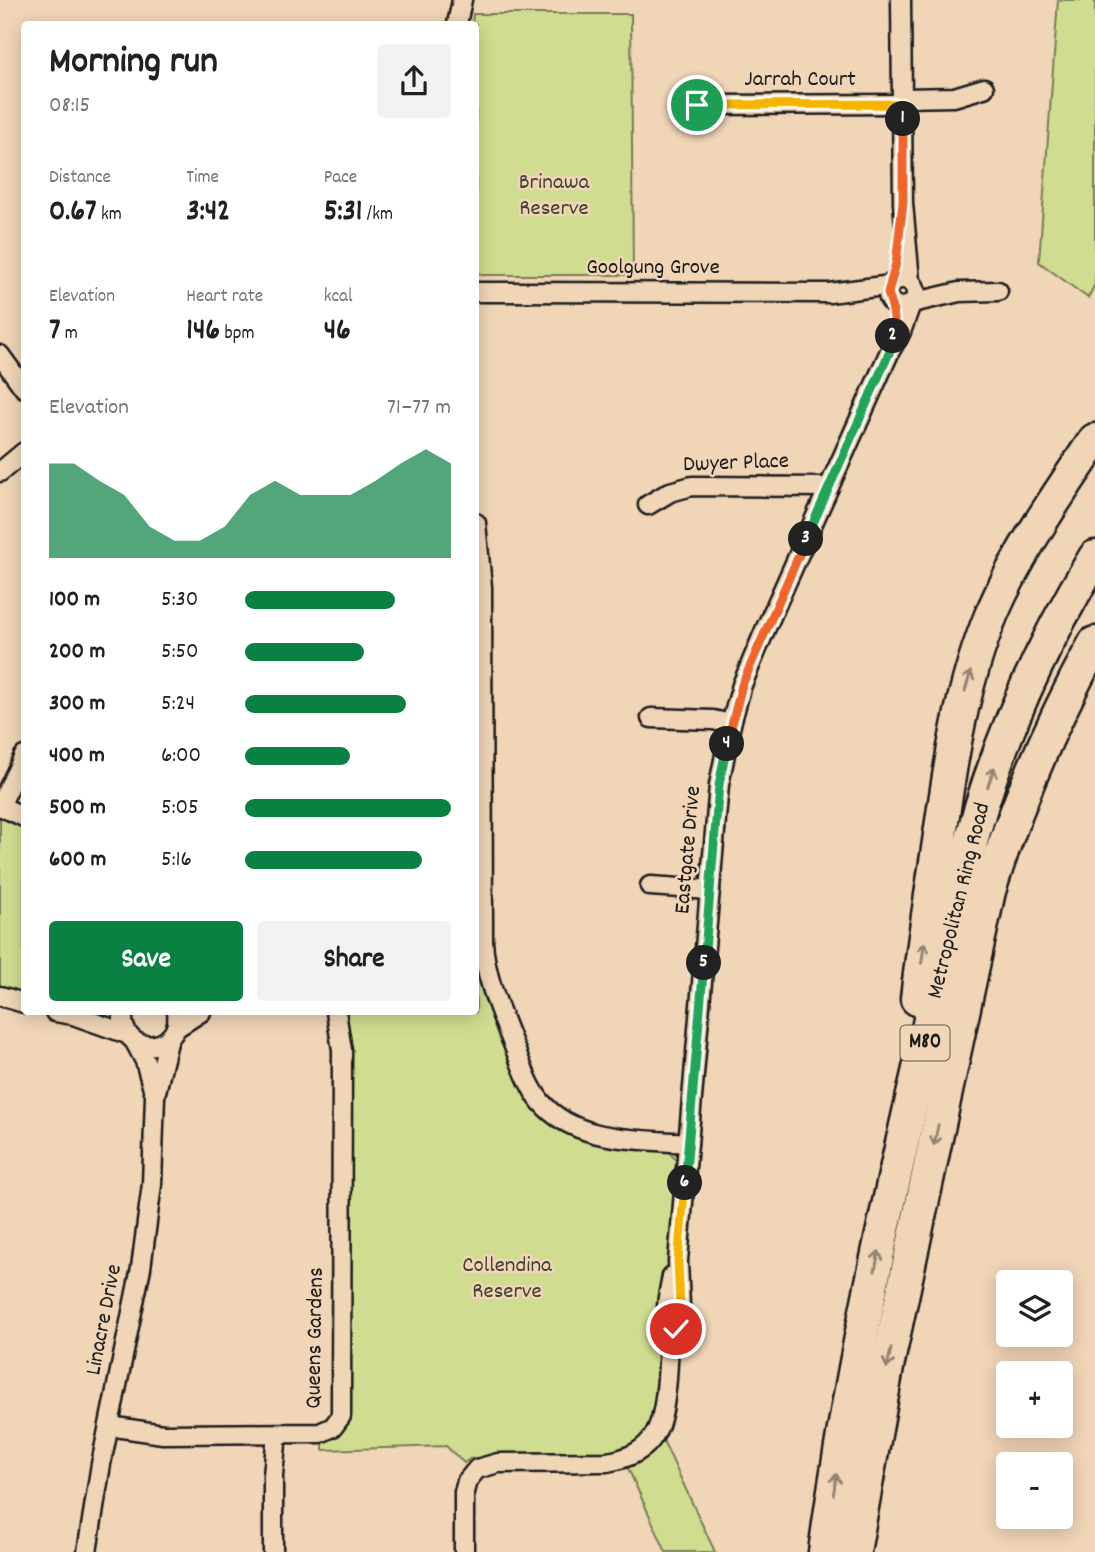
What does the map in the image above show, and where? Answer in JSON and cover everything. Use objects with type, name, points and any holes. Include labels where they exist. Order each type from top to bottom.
[{"type":"highway","points":[[896,1167],[928,916],[954,742],[965,692],[987,626],[1018,559],[1095,440]]},
{"type":"highway","name":"Metropolitan Ring Road","points":[[825,1552],[851,1392],[896,1167],[965,867],[999,755],[1034,667],[1095,557]]},
{"type":"highway","name":"Metropolitan Ring Road","points":[[854,1552],[883,1386],[989,891],[1005,840],[1045,740],[1095,643]]},
{"type":"highway","name":"M80","points":[[950,1068],[1027,833],[1070,730],[1095,682]]},
{"type":"street","points":[[458,21],[462,0]]},
{"type":"street","name":"Eastgate Drive","points":[[464,1552],[464,1492],[467,1481],[477,1469],[498,1463],[614,1461],[633,1455],[652,1441],[662,1419],[719,785],[731,724],[742,685],[890,351],[901,332],[901,0]]},
{"type":"street","name":"Jarrah Court","points":[[697,105],[903,101],[954,97],[984,88]]},
{"type":"street","name":"Goolgung Grove","points":[[479,292],[998,291]]},
{"type":"street","points":[[0,355],[21,384]]},
{"type":"street","points":[[0,472],[21,454]]},
{"type":"street","name":"Dwyer Place","points":[[648,505],[670,492],[692,486],[829,487]]},
{"type":"street","points":[[479,555],[482,587],[483,941],[484,961],[491,988],[533,1090],[551,1112],[563,1121],[590,1132],[688,1143]]},
{"type":"street","points":[[651,718],[713,720],[731,724]]},
{"type":"street","points":[[8,810],[16,790],[21,764]]},
{"type":"street","points":[[650,886],[710,890]]},
{"type":"street","points":[[0,996],[21,1002]]},
{"type":"street","points":[[69,1015],[153,1046],[174,1026],[195,1015]]},
{"type":"street","name":"Linacre Drive","points":[[123,1015],[123,1027],[145,1061],[155,1096]]},
{"type":"street","name":"Queens Gardens","points":[[109,1426],[163,1434],[272,1434],[320,1433],[337,1423],[343,1409],[342,1050],[336,1015]]},
{"type":"street","name":"Linacre Drive","points":[[87,1552],[109,1426],[134,1313],[152,1184],[155,1096],[174,1026]]},
{"type":"street","points":[[272,1434],[273,1552]]},
{"type":"green space","points":[[1058,0],[1095,0],[1095,284],[1088,298],[1039,262]]},
{"type":"green space","name":"Brinawa Reserve","points":[[473,14],[631,14],[633,275],[479,274],[479,21],[472,21]]},
{"type":"green space","points":[[0,815],[21,825],[21,994],[0,987]]},
{"type":"green space","name":"Collendina Reserve","points":[[479,972],[485,996],[546,1119],[569,1134],[589,1141],[667,1150],[677,1161],[658,1403],[647,1431],[634,1445],[604,1454],[557,1458],[471,1458],[464,1463],[446,1446],[323,1450],[323,1441],[335,1437],[344,1429],[351,1406],[350,1045],[344,1015],[479,1015]]},
{"type":"green space","points":[[662,1438],[715,1552],[666,1552],[627,1466]]},
{"type":"route","points":[[676,1329],[680,1304],[678,1261],[719,785],[724,757],[742,685],[890,351],[895,326],[893,303],[888,293],[896,263],[903,203],[902,104],[697,105]]}]
